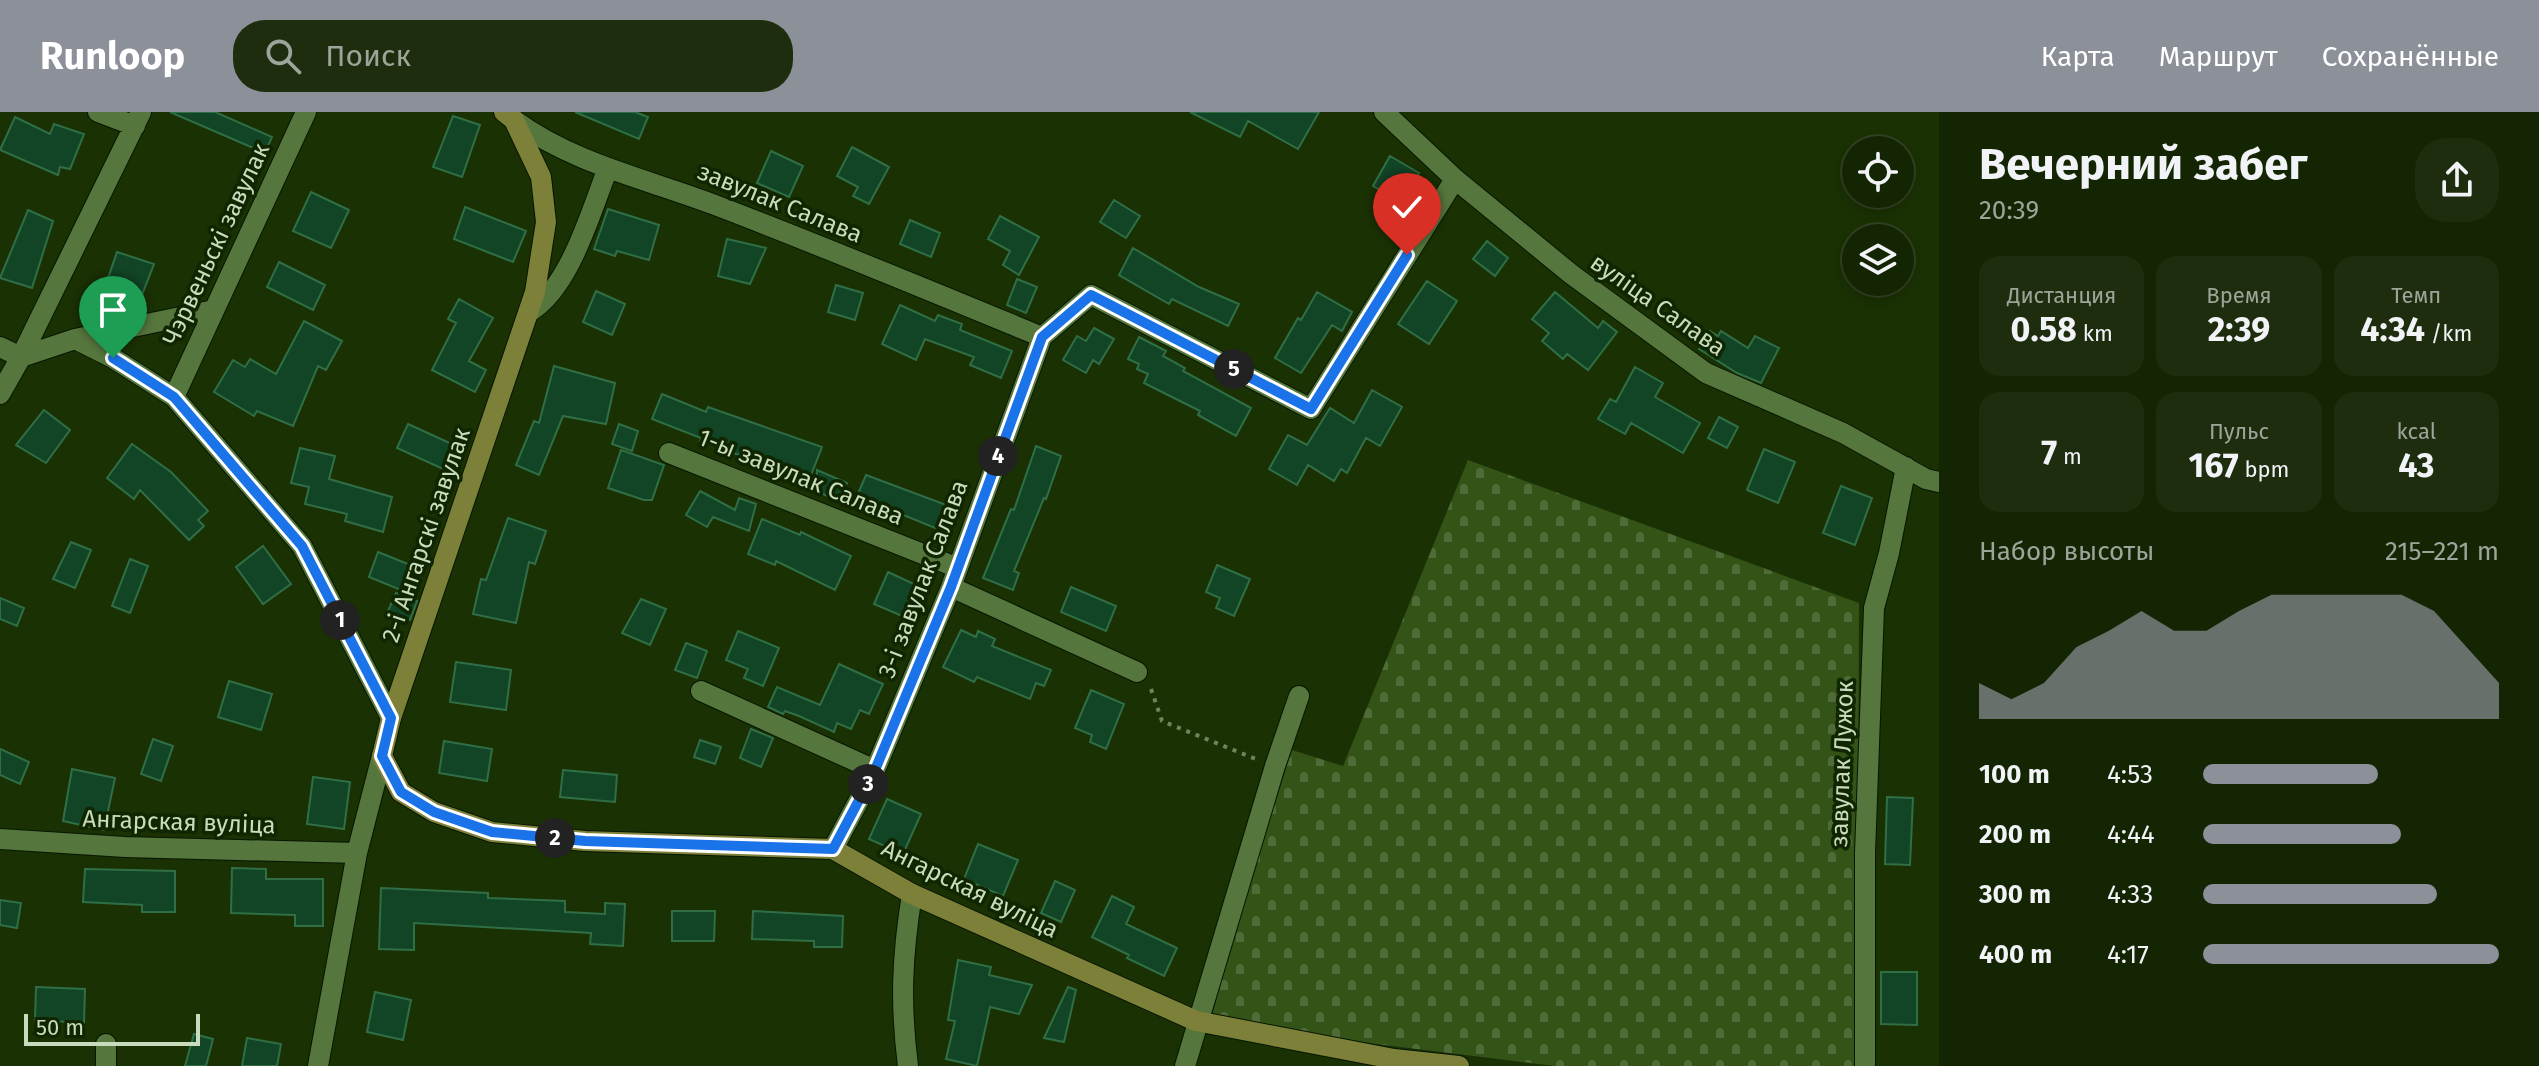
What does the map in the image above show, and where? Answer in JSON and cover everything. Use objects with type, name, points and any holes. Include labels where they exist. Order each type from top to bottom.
[{"type":"street","points":[[0,394],[138,119],[98,112]]},
{"type":"street","name":"Чэрвеньскі завулак","points":[[174,397],[306,112]]},
{"type":"street","name":"вуліца Салава","points":[[1384,112],[1455,179],[1571,274],[1706,373],[1843,433],[1926,479],[1939,482]]},
{"type":"street","name":"завулак Салава","points":[[509,116],[540,139],[590,162],[754,220],[1042,337]]},
{"type":"street","name":"2-і Ангарскі завулак","points":[[318,1066],[357,853],[391,718],[535,292],[546,222],[541,177],[509,116]]},
{"type":"street","points":[[529,312],[541,305],[573,260],[608,168]]},
{"type":"street","name":"3-і завулак Салава","points":[[833,849],[875,770],[954,578],[1042,337],[1091,295],[1311,409],[1455,179]]},
{"type":"street","points":[[0,347],[21,357],[75,339],[214,310]]},
{"type":"street","points":[[75,339],[113,358],[174,397],[302,546],[391,718]]},
{"type":"street","name":"1-ы завулак Салава","points":[[669,453],[954,578],[1137,672]]},
{"type":"street","name":"завулак Лужок","points":[[1865,1066],[1865,853],[1874,608],[1889,553],[1906,467]]},
{"type":"street","points":[[701,691],[875,770]]},
{"type":"street","points":[[1185,1066],[1196,1021],[1299,696]]},
{"type":"street","name":"Ангарская вуліца","points":[[382,756],[401,792],[434,812],[492,832],[585,841],[833,849],[912,894],[1196,1021],[1394,1059],[1459,1066]]},
{"type":"street","name":"Ангарская вуліца","points":[[0,839],[125,847],[357,853]]},
{"type":"street","points":[[908,1066],[902,981],[912,894]]},
{"type":"street","points":[[106,1044],[106,1066]]},
{"type":"path","points":[[1137,672],[1152,690],[1162,721],[1275,766]]},
{"type":"green space","points":[[1468,460],[1859,603],[1857,1066],[1555,1066],[1368,1043],[1212,1015],[1249,883],[1292,750],[1343,766]]},
{"type":"building","points":[[170,112],[215,112],[272,137],[265,153]]},
{"type":"building","points":[[575,112],[635,112],[648,117],[639,139]]},
{"type":"building","points":[[1190,112],[1319,112],[1298,149],[1248,121],[1240,137]]},
{"type":"building","points":[[453,116],[480,125],[462,177],[433,167]]},
{"type":"building","points":[[15,117],[50,134],[54,124],[84,134],[70,169],[60,167],[58,175],[0,150]]},
{"type":"building","points":[[852,147],[889,167],[869,204],[853,196],[858,187],[837,176]]},
{"type":"building","points":[[771,151],[803,166],[789,197],[757,183]]},
{"type":"building","points":[[1390,156],[1419,173],[1402,203],[1373,186]]},
{"type":"building","points":[[311,192],[349,210],[331,248],[293,231]]},
{"type":"building","points":[[1114,200],[1140,216],[1126,238],[1100,222]]},
{"type":"building","points":[[465,207],[526,231],[513,262],[454,239]]},
{"type":"building","points":[[608,209],[659,225],[649,260],[617,251],[615,256],[594,249]]},
{"type":"building","points":[[28,210],[53,221],[32,288],[0,278]]},
{"type":"building","points":[[1000,216],[1039,237],[1019,275],[1003,265],[1010,251],[988,239]]},
{"type":"building","points":[[910,220],[940,233],[931,257],[900,244]]},
{"type":"building","points":[[727,239],[766,248],[750,284],[718,276]]},
{"type":"building","points":[[1487,241],[1508,258],[1495,276],[1473,259]]},
{"type":"building","points":[[1133,248],[1199,287],[1239,304],[1228,326],[1172,299],[1169,304],[1119,275]]},
{"type":"building","points":[[117,252],[154,264],[140,300],[105,287]]},
{"type":"building","points":[[279,262],[325,285],[313,310],[267,287]]},
{"type":"building","points":[[1017,279],[1037,287],[1026,313],[1007,305]]},
{"type":"building","points":[[1427,281],[1457,301],[1429,344],[1398,324]]},
{"type":"building","points":[[836,285],[863,293],[855,320],[828,312]]},
{"type":"building","points":[[596,291],[625,304],[612,335],[583,322]]},
{"type":"building","points":[[1317,292],[1352,312],[1342,331],[1332,325],[1301,373],[1275,358]]},
{"type":"building","points":[[1555,292],[1598,328],[1603,321],[1617,332],[1588,370],[1567,354],[1563,359],[1542,341],[1549,333],[1532,319]]},
{"type":"building","points":[[459,299],[493,318],[469,361],[486,370],[475,392],[432,370],[456,323],[448,319]]},
{"type":"building","points":[[900,305],[935,321],[938,315],[962,324],[960,330],[1012,351],[1001,378],[970,365],[974,357],[925,339],[916,360],[882,344]]},
{"type":"building","points":[[304,321],[342,341],[326,370],[318,366],[293,426],[257,411],[254,416],[214,392],[233,360],[245,367],[250,359],[276,374]]},
{"type":"building","points":[[1094,328],[1114,339],[1099,364],[1093,360],[1086,373],[1063,360],[1077,336],[1086,341]]},
{"type":"building","points":[[1710,331],[1718,336],[1721,331],[1748,348],[1755,336],[1779,348],[1761,383],[1737,373],[1699,349]]},
{"type":"building","points":[[1139,337],[1166,351],[1163,356],[1185,368],[1183,371],[1251,408],[1236,436],[1198,415],[1200,411],[1144,383],[1148,374],[1137,369],[1139,364],[1128,359]]},
{"type":"building","points":[[554,366],[615,383],[606,424],[563,416],[539,475],[516,465],[534,421],[539,423]]},
{"type":"building","points":[[1635,367],[1663,383],[1655,397],[1700,423],[1683,453],[1631,423],[1625,434],[1598,419],[1610,399],[1616,402]]},
{"type":"building","points":[[1372,390],[1402,407],[1380,446],[1366,438],[1347,473],[1341,469],[1334,481],[1308,465],[1297,485],[1269,469],[1288,435],[1307,445],[1330,408],[1354,423]]},
{"type":"building","points":[[662,394],[706,412],[708,407],[822,447],[809,480],[700,441],[701,438],[652,419]]},
{"type":"building","points":[[44,410],[70,430],[46,463],[16,445]]},
{"type":"building","points":[[1719,417],[1738,427],[1727,448],[1708,438]]},
{"type":"building","points":[[408,424],[454,445],[443,469],[397,448]]},
{"type":"building","points":[[619,424],[638,431],[632,451],[612,444]]},
{"type":"building","points":[[132,444],[171,472],[208,511],[198,520],[204,526],[189,540],[140,490],[134,499],[107,478]]},
{"type":"building","points":[[1036,446],[1061,456],[1014,571],[1019,573],[1013,590],[983,578],[1011,509],[1014,510]]},
{"type":"building","points":[[300,448],[335,456],[329,479],[392,497],[383,532],[345,521],[347,514],[305,504],[309,487],[291,483]]},
{"type":"building","points":[[1764,449],[1795,462],[1778,503],[1747,490]]},
{"type":"building","points":[[621,450],[664,465],[652,500],[608,488]]},
{"type":"building","points":[[817,470],[847,483],[840,498],[816,491]]},
{"type":"building","points":[[866,475],[949,506],[940,530],[857,496]]},
{"type":"building","points":[[1841,486],[1872,498],[1855,545],[1823,533]]},
{"type":"building","points":[[700,491],[735,510],[739,498],[756,504],[749,531],[713,517],[707,527],[686,515]]},
{"type":"building","points":[[508,518],[546,531],[535,564],[529,562],[516,623],[473,614],[481,579],[486,580]]},
{"type":"building","points":[[762,519],[800,535],[801,532],[851,556],[835,590],[776,561],[775,565],[748,554]]},
{"type":"building","points":[[71,542],[91,550],[75,588],[53,579]]},
{"type":"building","points":[[263,546],[291,584],[263,604],[236,567]]},
{"type":"building","points":[[378,552],[423,570],[413,595],[369,577]]},
{"type":"building","points":[[130,559],[148,566],[130,613],[112,606]]},
{"type":"building","points":[[1217,565],[1250,579],[1234,616],[1216,608],[1220,598],[1206,592]]},
{"type":"building","points":[[888,572],[916,585],[902,616],[874,604]]},
{"type":"building","points":[[1071,587],[1116,606],[1106,631],[1061,612]]},
{"type":"building","points":[[396,593],[417,601],[410,620],[388,611]]},
{"type":"building","points":[[0,598],[24,608],[17,626],[0,619]]},
{"type":"building","points":[[641,599],[666,609],[650,645],[622,633]]},
{"type":"building","points":[[961,630],[976,637],[978,631],[995,639],[992,646],[1051,670],[1044,686],[1036,683],[1030,699],[977,677],[974,682],[943,667]]},
{"type":"building","points":[[738,631],[779,648],[763,686],[744,678],[748,669],[726,660]]},
{"type":"building","points":[[686,643],[707,651],[697,678],[675,670]]},
{"type":"building","points":[[456,662],[511,670],[506,710],[450,702]]},
{"type":"building","points":[[839,664],[883,684],[869,714],[860,710],[851,729],[837,723],[834,732],[799,716],[785,711],[783,714],[768,707],[777,687],[820,705]]},
{"type":"building","points":[[229,681],[272,694],[261,730],[218,717]]},
{"type":"building","points":[[1091,690],[1124,704],[1106,749],[1090,742],[1092,735],[1075,728]]},
{"type":"building","points":[[751,729],[773,738],[761,767],[740,758]]},
{"type":"building","points":[[153,739],[173,746],[161,781],[141,774]]},
{"type":"building","points":[[700,740],[721,747],[715,764],[694,757]]},
{"type":"building","points":[[444,741],[492,749],[487,781],[439,773]]},
{"type":"building","points":[[0,749],[29,762],[20,784],[0,775]]},
{"type":"building","points":[[72,769],[115,778],[104,830],[63,821]]},
{"type":"building","points":[[563,770],[617,775],[615,802],[560,797]]},
{"type":"building","points":[[313,777],[350,782],[344,829],[307,824]]},
{"type":"building","points":[[1887,797],[1913,798],[1910,865],[1885,864]]},
{"type":"building","points":[[887,799],[921,814],[903,854],[869,839]]},
{"type":"building","points":[[978,844],[1018,860],[1003,896],[964,879]]},
{"type":"building","points":[[232,868],[266,869],[266,879],[323,879],[323,926],[295,926],[295,915],[231,913]]},
{"type":"building","points":[[85,869],[175,871],[175,912],[142,912],[142,905],[83,902]]},
{"type":"building","points":[[1055,881],[1075,890],[1061,922],[1041,913]]},
{"type":"building","points":[[381,888],[488,893],[488,898],[565,901],[565,912],[605,914],[605,903],[625,904],[623,946],[590,944],[591,933],[414,923],[414,950],[379,949]]},
{"type":"building","points":[[1112,896],[1134,907],[1126,924],[1177,948],[1164,976],[1092,937]]},
{"type":"building","points":[[0,900],[21,903],[17,928],[0,925]]},
{"type":"building","points":[[672,911],[715,911],[714,941],[672,941]]},
{"type":"building","points":[[753,911],[843,916],[842,947],[814,947],[814,941],[752,939]]},
{"type":"building","points":[[958,960],[991,967],[989,975],[1032,985],[1019,1014],[990,1007],[977,1066],[946,1059],[955,1021],[948,1020]]},
{"type":"building","points":[[1881,972],[1917,972],[1917,1025],[1881,1024]]},
{"type":"building","points":[[36,987],[85,989],[84,1023],[35,1020]]},
{"type":"building","points":[[1068,987],[1076,990],[1064,1042],[1044,1038]]},
{"type":"building","points":[[375,992],[411,1000],[403,1040],[367,1032]]},
{"type":"building","points":[[194,1034],[213,1039],[206,1066],[185,1066]]},
{"type":"building","points":[[247,1038],[281,1044],[277,1066],[242,1066]]},
{"type":"route","points":[[113,358],[174,397],[302,546],[391,718],[382,756],[401,792],[434,812],[492,832],[585,841],[833,849],[875,770],[951,587],[1042,337],[1091,295],[1311,409],[1407,255]]}]
